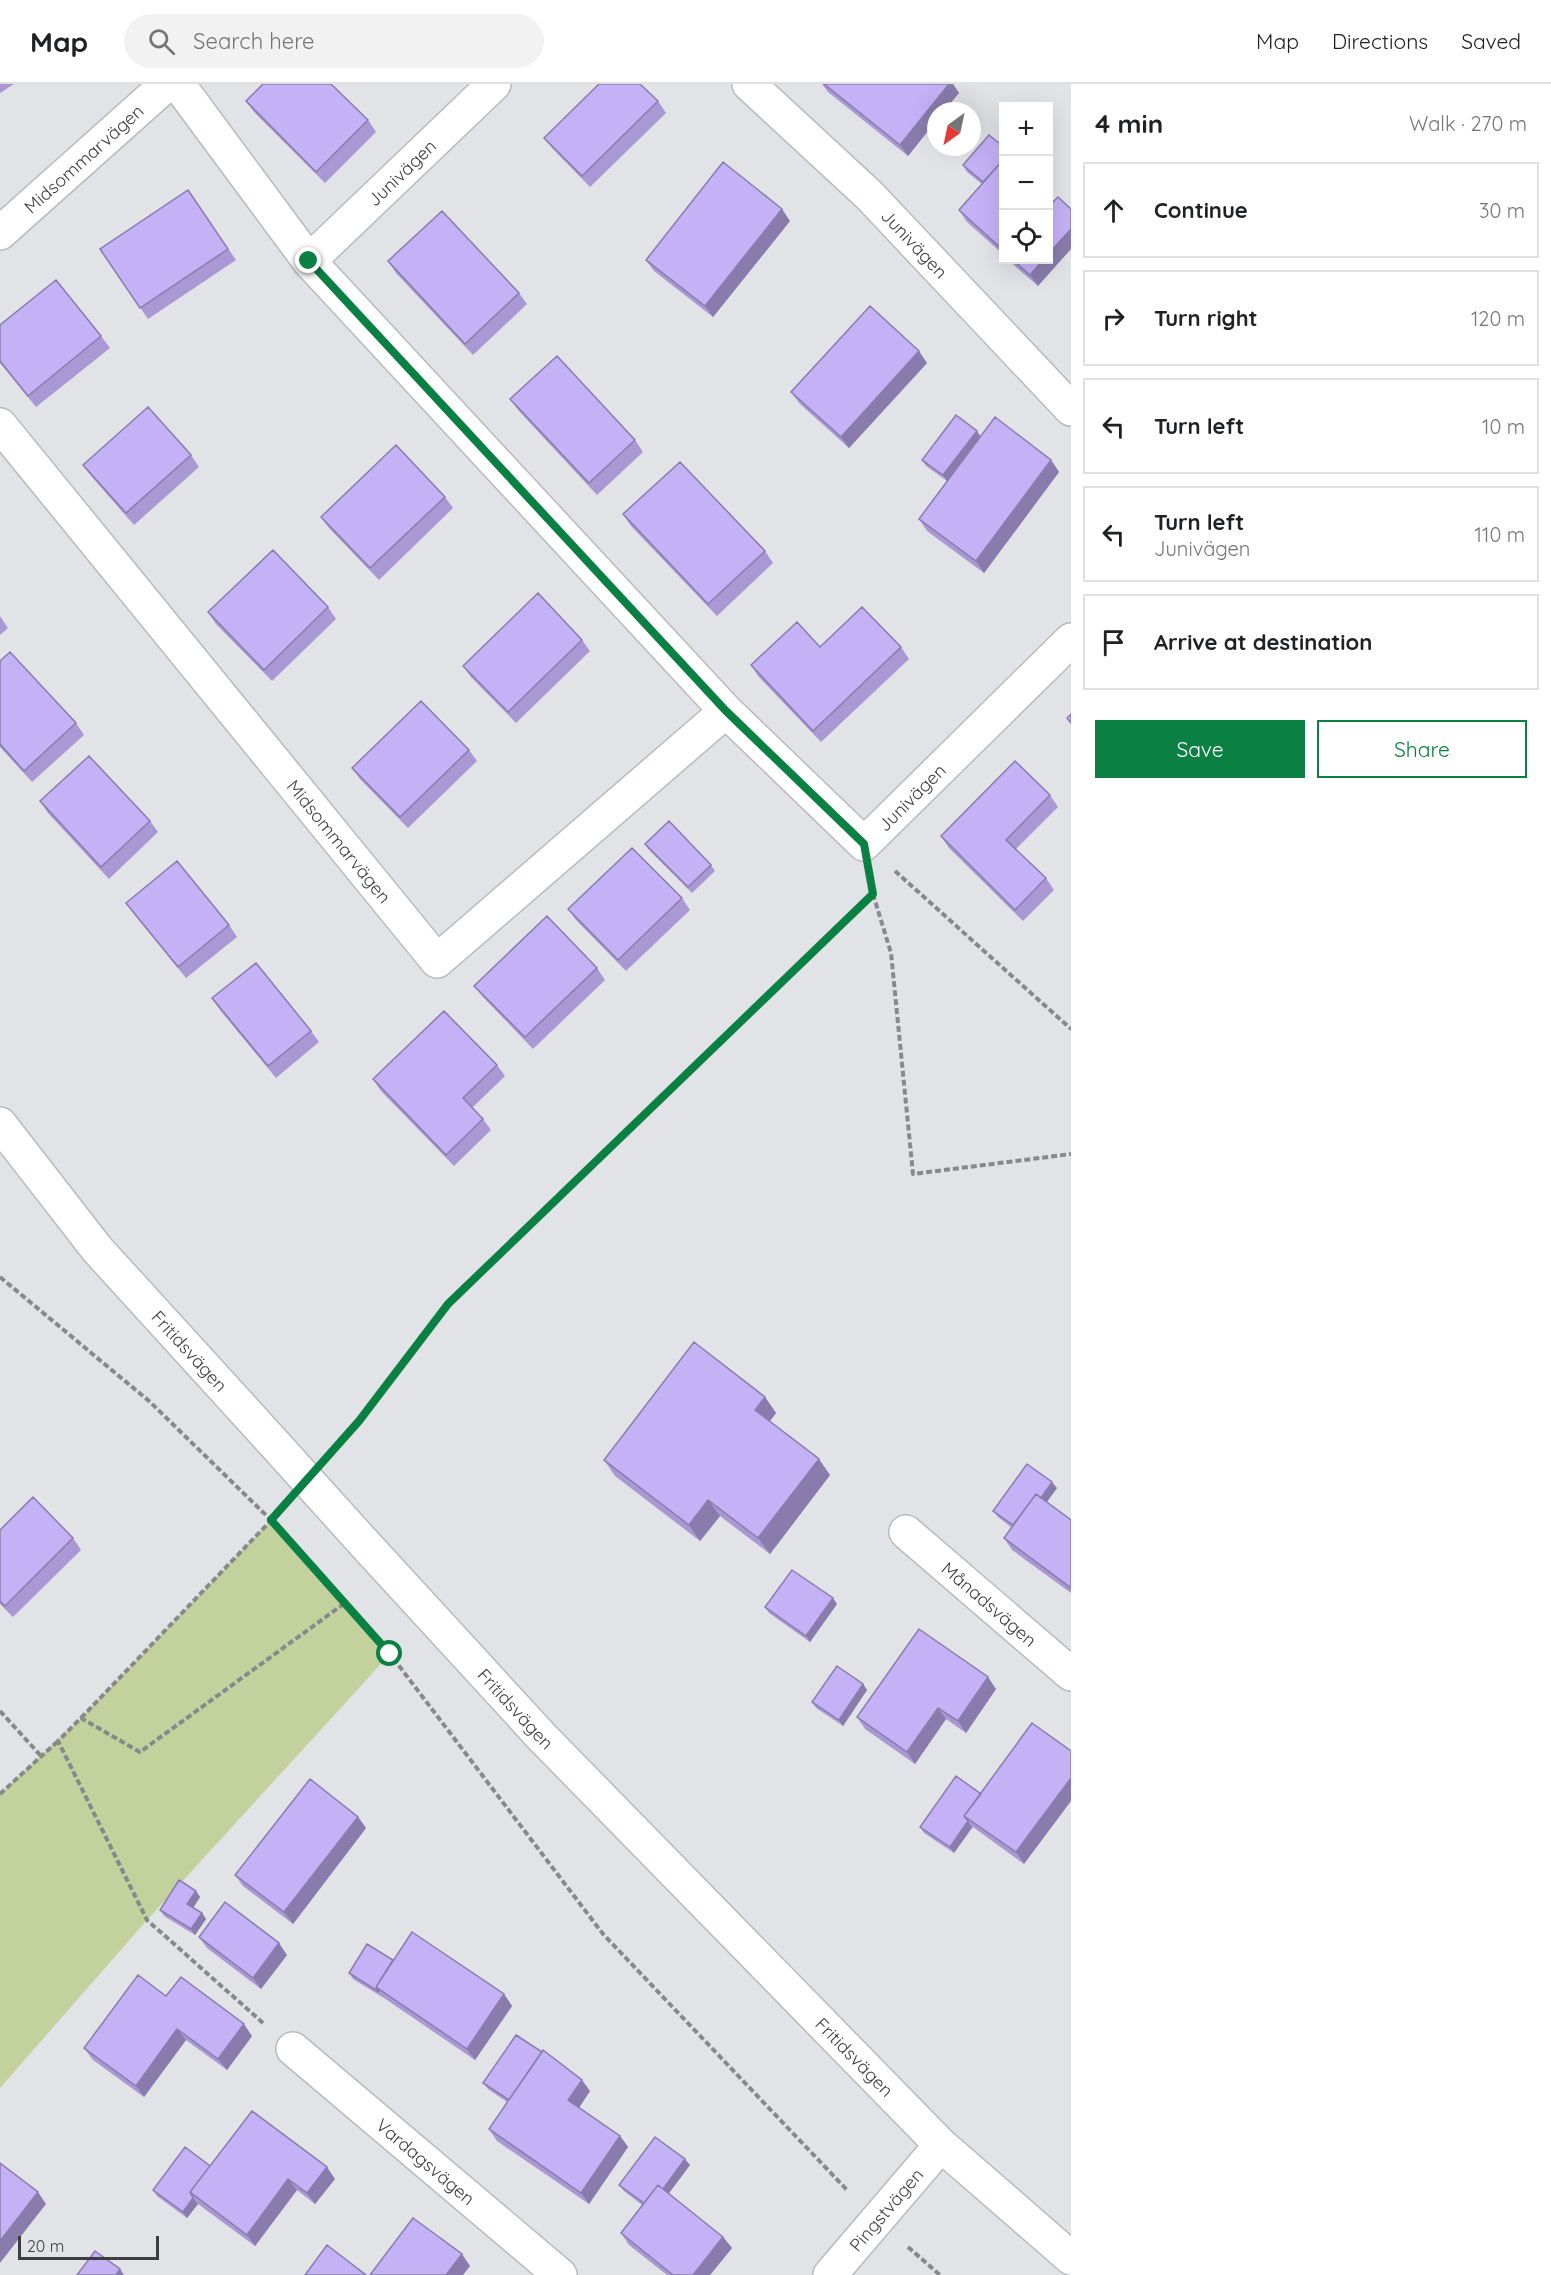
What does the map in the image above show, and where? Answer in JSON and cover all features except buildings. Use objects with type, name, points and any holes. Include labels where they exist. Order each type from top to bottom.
[{"type":"street","name":"Midsommarvägen","points":[[0,234],[167,84]]},
{"type":"street","name":"Junivägen","points":[[178,84],[309,261],[726,711],[864,844],[1071,640]]},
{"type":"street","name":"Junivägen","points":[[309,261],[494,84]]},
{"type":"street","name":"Junivägen","points":[[749,84],[869,195],[1071,409]]},
{"type":"street","name":"Midsommarvägen","points":[[0,424],[437,961],[726,711]]},
{"type":"street","name":"Fritidsvägen","points":[[0,1124],[97,1250],[540,1736],[941,2145],[1071,2258]]},
{"type":"street","name":"Månadsvägen","points":[[906,1532],[1071,1674]]},
{"type":"street","name":"Vardagsvägen","points":[[292,2049],[560,2275]]},
{"type":"street","name":"Pingstvägen","points":[[830,2275],[875,2219],[941,2145]]},
{"type":"path","points":[[864,844],[873,894],[891,953],[913,1174],[1071,1154]]},
{"type":"path","points":[[864,844],[1071,1029]]},
{"type":"path","points":[[330,1454],[359,1421],[448,1304],[873,894]]},
{"type":"path","points":[[0,1277],[149,1401],[271,1520],[390,1654],[603,1934],[875,2219],[940,2275]]},
{"type":"path","points":[[0,1794],[81,1718],[286,1504]]},
{"type":"path","points":[[81,1718],[140,1752],[345,1603]]},
{"type":"path","points":[[0,1711],[41,1756]]},
{"type":"path","points":[[58,1741],[147,1920],[292,2049]]},
{"type":"green space","points":[[271,1520],[390,1654],[147,1920],[0,2088],[0,1794],[81,1718]]},
{"type":"route","points":[[309,261],[726,711],[864,844],[873,894],[448,1304],[359,1421],[271,1520],[390,1654]]}]
